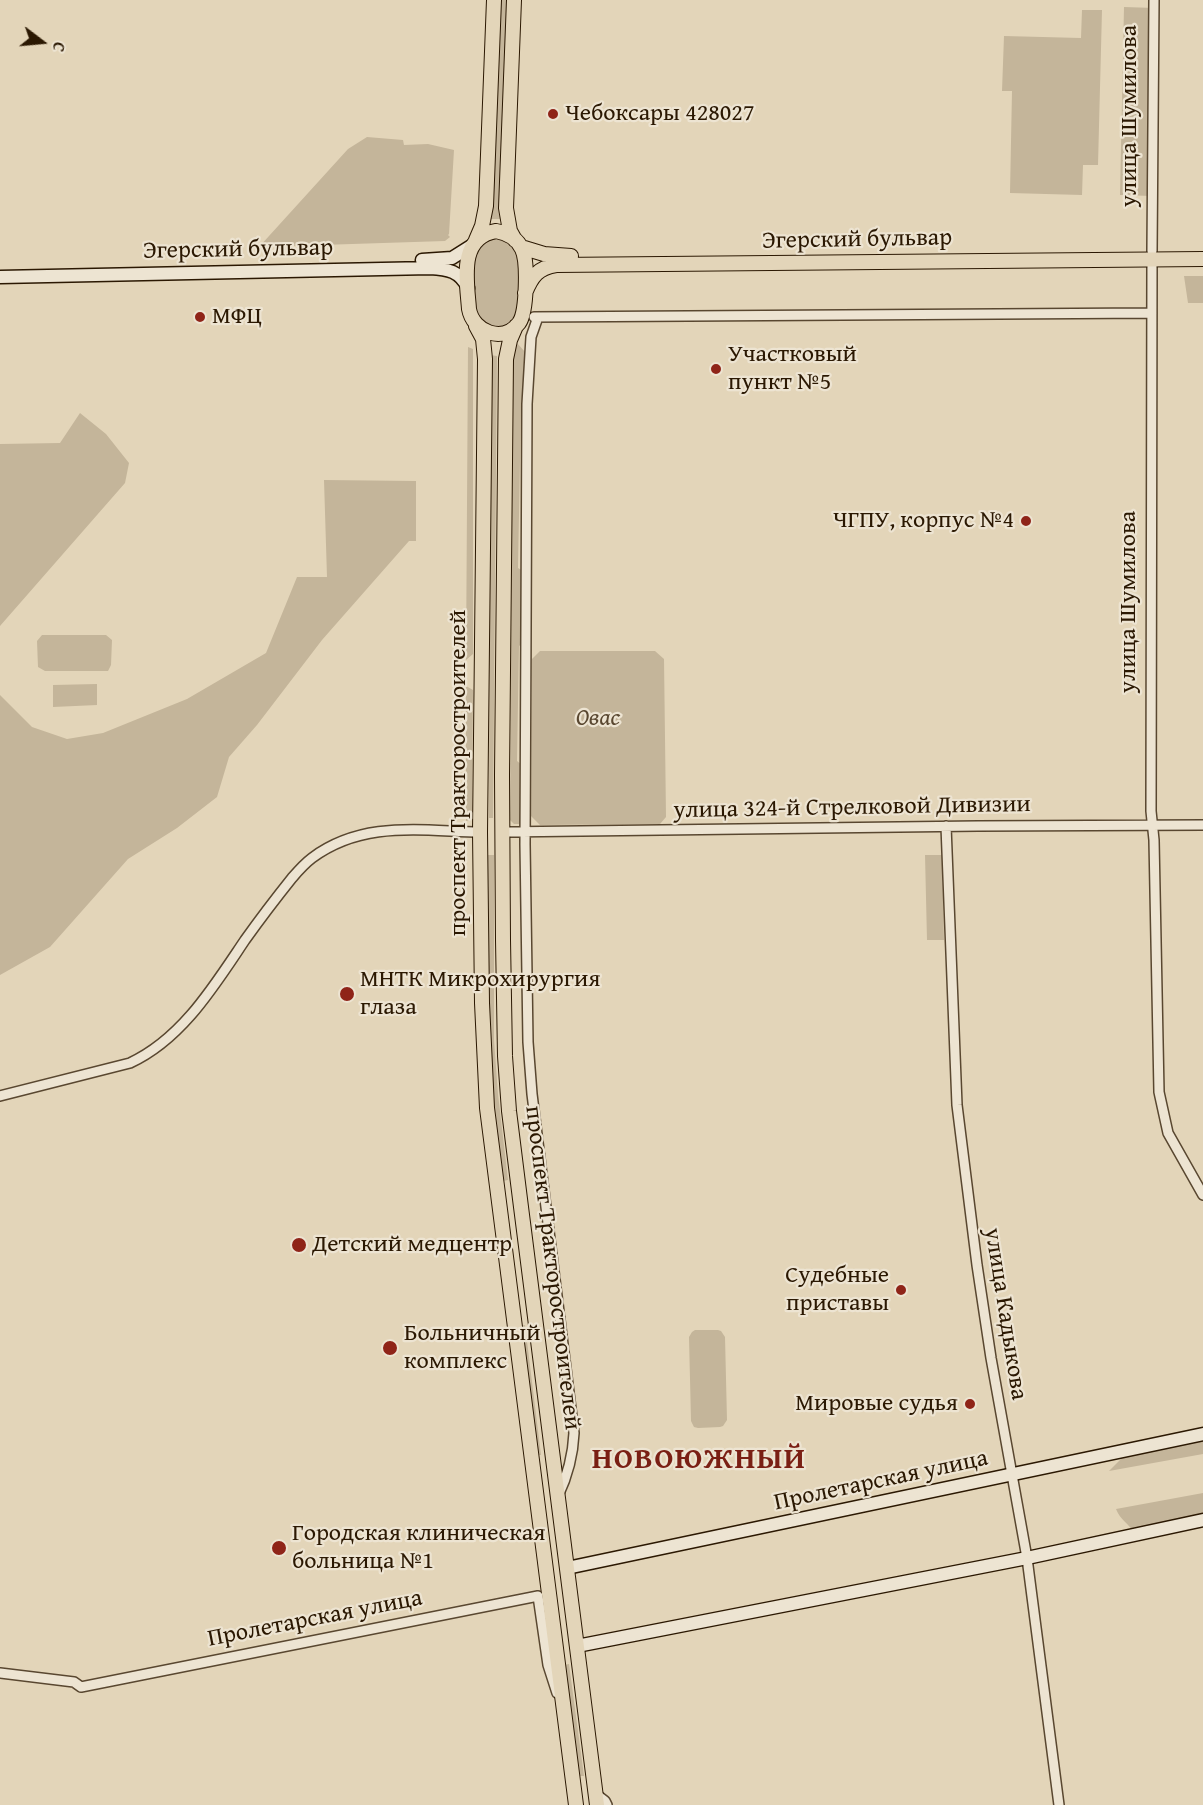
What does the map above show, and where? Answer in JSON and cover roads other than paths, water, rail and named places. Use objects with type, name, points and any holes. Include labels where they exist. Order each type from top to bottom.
[{"type":"main road","points":[[494,0],[486,206],[482,226],[467,259],[470,317],[476,326],[495,334],[507,332],[519,321],[525,292],[524,256],[510,231],[506,208],[514,0]]},
{"type":"main road","points":[[473,243],[488,232],[496,231],[509,235],[518,243]]},
{"type":"main road","name":"Эгерский бульвар","points":[[518,243],[544,254],[558,256],[737,259]]},
{"type":"main road","name":"Эгерский бульвар","points":[[1152,255],[1203,250]]},
{"type":"main road","name":"Эгерский бульвар","points":[[525,292],[537,272],[548,266],[556,265],[737,259],[929,257],[1152,255],[1203,259]]},
{"type":"main road","name":"проспект Тракторостроителей","points":[[519,321],[510,340],[506,359],[502,832],[506,1056],[509,1111],[596,1800]]},
{"type":"main road","name":"проспект Тракторостроителей","points":[[476,326],[483,339],[485,359],[480,832],[483,1052],[487,1108],[576,1805]]},
{"type":"main road","points":[[480,832],[502,832]]},
{"type":"main road","points":[[499,1195],[519,1192]]},
{"type":"main road","points":[[513,1309],[533,1306]]},
{"type":"main road","points":[[534,1470],[554,1467]]},
{"type":"main road","points":[[547,1577],[567,1568]]},
{"type":"main road","points":[[556,1642],[577,1646]]},
{"type":"street","name":"улица Шумилова","points":[[1154,0],[1152,825],[1159,1092],[1168,1133],[1203,1195]]},
{"type":"street","name":"Эгерский бульвар","points":[[248,268],[443,259],[458,255],[473,243]]},
{"type":"street","name":"Эгерский бульвар","points":[[0,277],[169,269],[438,268],[457,273],[468,288]]},
{"type":"street","name":"Эгерский бульвар","points":[[0,269],[90,272]]},
{"type":"street","points":[[519,321],[538,317],[1152,313]]},
{"type":"street","points":[[538,317],[531,337],[527,390],[525,832],[528,1031],[532,1094],[574,1433],[570,1469],[558,1497]]},
{"type":"street","name":"улица 324-й Стрелковой Дивизии","points":[[502,832],[1203,825]]},
{"type":"street","name":"улица Кадыкова","points":[[946,826],[957,1105],[991,1358],[1027,1558],[1059,1805]]},
{"type":"street","points":[[0,1096],[130,1064],[163,1043],[189,1017],[292,878],[311,859],[328,848],[366,832],[387,830],[480,832]]},
{"type":"street","name":"Пролетарская улица","points":[[567,1568],[1203,1434]]},
{"type":"street","points":[[577,1646],[1027,1558],[1203,1520]]},
{"type":"street","points":[[547,1577],[538,1596],[548,1665],[566,1719]]},
{"type":"street","name":"Пролетарская улица","points":[[0,1672],[74,1682],[81,1687],[538,1596]]},
{"type":"street","name":"проспект Тракторостроителей","points":[[596,1800],[605,1800],[607,1805]]},
{"type":"place","name":"Чебоксары 428027","points":[[553,114]]},
{"type":"place","name":"МФЦ","points":[[200,317]]},
{"type":"place","name":"Участковый пункт №5","points":[[716,369]]},
{"type":"place","name":"ЧГПУ, корпус №4","points":[[1026,521]]},
{"type":"place","name":"МНТК Микрохирургия глаза","points":[[347,994]]},
{"type":"place","name":"Детский медцентр","points":[[299,1245]]},
{"type":"place","name":"Судебные приставы","points":[[901,1290]]},
{"type":"place","name":"Больничный комплекс","points":[[390,1348]]},
{"type":"place","name":"Мировые судья","points":[[970,1404]]},
{"type":"place","name":"Городская клиническая больница №1","points":[[279,1548]]},
{"type":"district","name":"НОВОЮЖНЫЙ","points":[[699,1460]]},
{"type":"park label","name":"Овас","points":[[598,719]]}]
